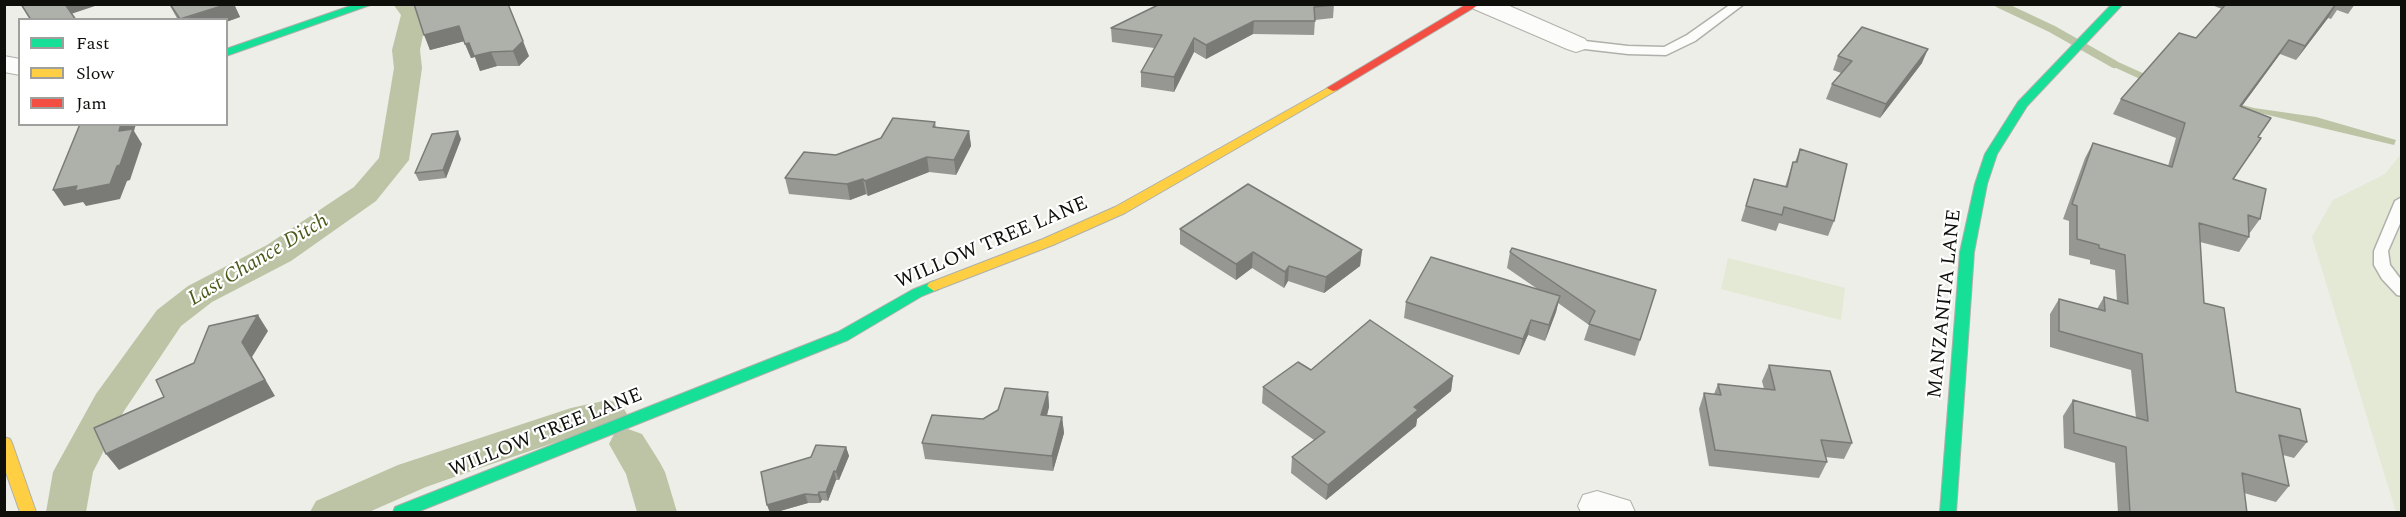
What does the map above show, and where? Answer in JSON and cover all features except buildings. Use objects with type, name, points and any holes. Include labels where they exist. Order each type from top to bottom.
[{"type":"street","points":[[228,52],[368,4]]},
{"type":"street","name":"WILLOW TREE LANE","points":[[401,513],[843,336],[917,293],[1048,242],[1120,210],[1186,174],[1475,4]]},
{"type":"street","points":[[1483,4],[1576,44]]},
{"type":"street","name":"MANZANITA LANE","points":[[1948,513],[1967,252],[1981,184],[1991,154],[2022,104],[2118,4]]},
{"type":"street","points":[[4,443],[28,513]]},
{"type":"lane","points":[[1576,44],[1628,50],[1666,51],[1690,38],[1739,4]]},
{"type":"lane","points":[[2402,201],[2381,251],[2382,265],[2390,279],[2402,291]]},
{"type":"shaded area","points":[[2107,57],[2156,79],[2200,94],[2254,108],[2316,117],[2396,140],[2394,145],[2230,106],[2151,84],[2103,62]]},
{"type":"shaded area","points":[[2401,154],[2401,512],[2396,512],[2312,237],[2333,200],[2385,174]]},
{"type":"shaded area","points":[[1728,258],[1845,288],[1841,320],[1721,289]]},
{"type":"waterway","name":"Last Chance Ditch","points":[[66,512],[73,472],[109,404],[169,318],[200,294],[279,253],[365,194],[394,160],[408,68],[406,50],[414,15],[406,4]]},
{"type":"waterway","points":[[1999,4],[2052,29],[2114,64]]},
{"type":"waterway","name":"Last Chance Ditch","points":[[330,512],[412,476],[584,418],[608,414]]},
{"type":"waterway","name":"Last Chance Ditch","points":[[628,444],[645,472],[657,512]]},
{"type":"traffic: fast","points":[[228,52],[368,4]]},
{"type":"traffic: fast","points":[[1948,512],[1967,252],[1981,184],[1991,154],[2022,104],[2118,4]]},
{"type":"traffic: fast","points":[[401,512],[843,336],[917,293],[934,286]]},
{"type":"traffic: slow","points":[[934,286],[1048,242],[1120,210],[1333,88]]},
{"type":"traffic: slow","points":[[4,443],[28,512]]},
{"type":"traffic: jam","points":[[1333,88],[1475,4]]}]
